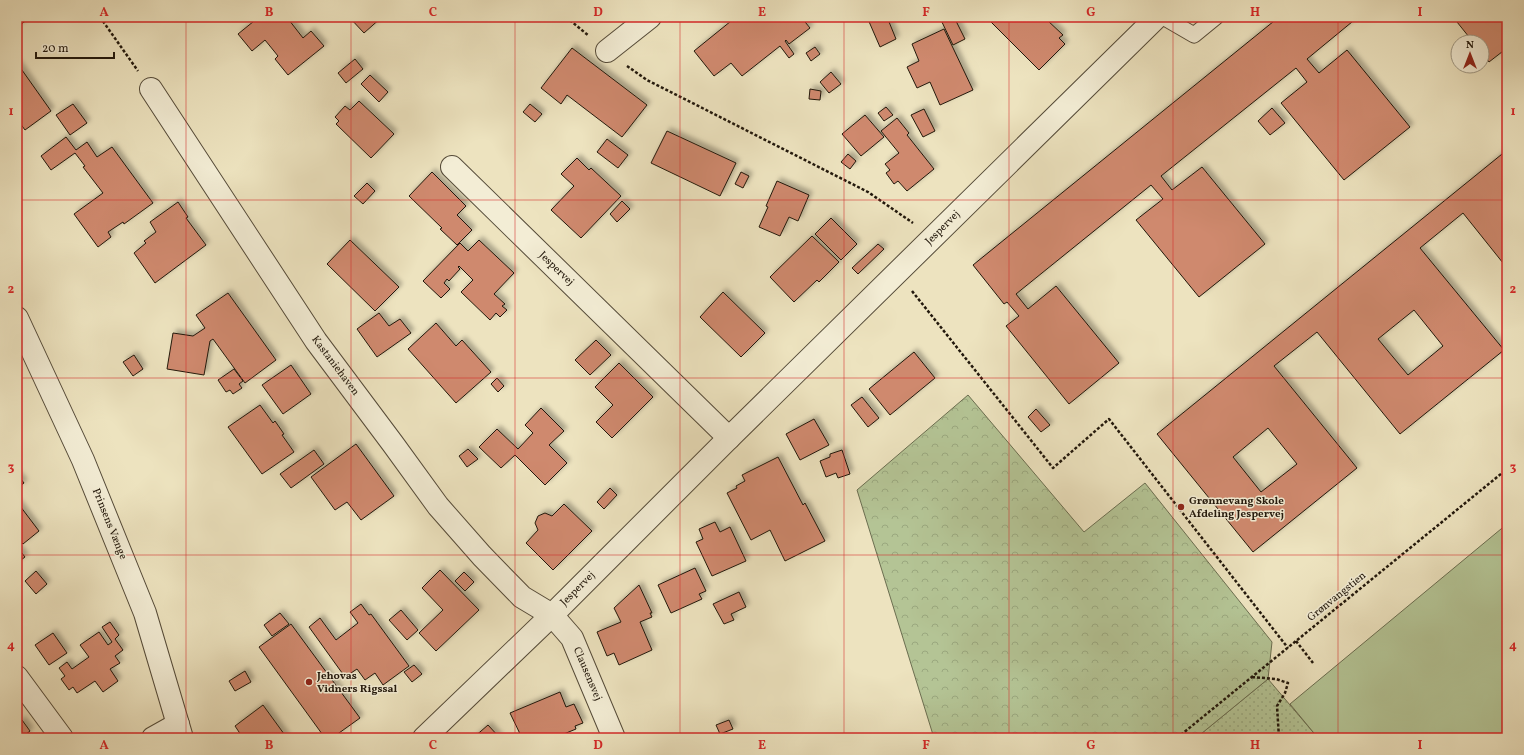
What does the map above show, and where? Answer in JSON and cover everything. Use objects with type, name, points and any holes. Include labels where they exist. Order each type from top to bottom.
[{"type":"street","points":[[607,51],[650,17]]},
{"type":"street","name":"Jespervej","points":[[424,738],[552,615],[729,438],[1157,17]]},
{"type":"street","name":"Kastaniehaven","points":[[151,89],[316,341],[438,506],[482,556],[522,598],[552,615]]},
{"type":"street","name":"Jespervej","points":[[452,167],[729,438]]},
{"type":"street","name":"Prinsens Vænge","points":[[17,318],[83,460],[145,613],[180,731]]},
{"type":"street","name":"Clausensvej","points":[[552,615],[572,638],[614,738]]},
{"type":"street","points":[[17,677],[62,738]]},
{"type":"street","points":[[153,738],[180,731]]},
{"type":"lane","points":[[1163,17],[1194,35],[1216,17]]},
{"type":"path","points":[[100,17],[151,89]]},
{"type":"path","points":[[566,17],[607,51],[647,80],[868,192],[933,237]]},
{"type":"path","points":[[898,272],[1053,468],[1109,419],[1288,648]]},
{"type":"path","name":"Grønvangstien","points":[[1177,738],[1507,469]]},
{"type":"path","points":[[1296,641],[1312,663]]},
{"type":"path","points":[[1252,677],[1276,679],[1288,683],[1285,693],[1278,706],[1279,738]]},
{"type":"green space","points":[[968,395],[1084,532],[1145,483],[1272,642],[1268,679],[1196,738],[934,738],[857,490]]},
{"type":"green space","points":[[1507,524],[1507,738],[1318,738],[1290,704]]},
{"type":"green space","points":[[1268,679],[1318,738],[1196,738]]},
{"type":"building","points":[[17,17],[31,17],[17,27]]},
{"type":"building","points":[[259,17],[291,17],[289,20],[303,38],[311,31],[324,46],[288,75],[275,59],[278,56],[265,40],[252,51],[238,34]]},
{"type":"building","points":[[349,17],[382,17],[364,33]]},
{"type":"building","points":[[736,17],[801,17],[810,28],[789,44],[786,40],[785,41],[794,54],[789,58],[780,46],[742,76],[731,63],[714,76],[694,51]]},
{"type":"building","points":[[867,17],[887,17],[896,39],[880,47]]},
{"type":"building","points":[[954,17],[965,39],[953,45],[940,18]]},
{"type":"building","points":[[986,17],[1048,17],[1046,19],[1063,35],[1059,38],[1065,44],[1039,70]]},
{"type":"building","points":[[1279,17],[1358,17],[1307,59],[1319,73],[1347,50],[1410,127],[1344,180],[1281,103],[1307,82],[1296,68],[1161,176],[1172,190],[1202,167],[1265,244],[1199,297],[1136,220],[1163,199],[1151,185],[1016,294],[1028,309],[1056,286],[1119,363],[1069,404],[1006,326],[1019,316],[1007,302],[1004,304],[973,265]]},
{"type":"building","points":[[1453,17],[1507,17],[1507,48],[1490,61],[1490,34],[1467,34]]},
{"type":"building","points":[[944,29],[973,90],[940,105],[930,82],[917,88],[907,67],[919,61],[912,44]]},
{"type":"building","points":[[815,47],[820,54],[811,61],[806,53]]},
{"type":"building","points":[[572,48],[647,105],[622,137],[567,95],[561,104],[541,88]]},
{"type":"building","points":[[355,59],[363,69],[346,83],[338,73]]},
{"type":"building","points":[[17,63],[51,111],[25,130],[17,119]]},
{"type":"building","points":[[831,72],[841,84],[829,93],[820,82]]},
{"type":"building","points":[[370,75],[388,92],[379,102],[361,84]]},
{"type":"building","points":[[810,89],[821,91],[820,100],[809,99]]},
{"type":"building","points":[[359,101],[394,134],[371,158],[336,124],[339,121],[335,117],[345,106],[350,110]]},
{"type":"building","points":[[73,104],[87,123],[70,135],[56,115]]},
{"type":"building","points":[[530,104],[542,114],[535,122],[523,112]]},
{"type":"building","points":[[886,107],[893,115],[884,121],[878,113]]},
{"type":"building","points":[[1272,108],[1285,123],[1270,135],[1258,121]]},
{"type":"building","points":[[924,109],[935,131],[923,137],[911,115]]},
{"type":"building","points":[[865,115],[884,137],[861,156],[842,134]]},
{"type":"building","points":[[897,118],[909,133],[907,135],[934,169],[907,191],[898,181],[894,184],[886,173],[890,170],[885,164],[899,153],[881,131]]},
{"type":"building","points":[[667,131],[736,163],[720,196],[651,163]]},
{"type":"building","points":[[66,137],[76,150],[87,142],[97,157],[112,147],[153,203],[124,224],[123,222],[108,232],[111,237],[98,247],[74,214],[103,193],[83,167],[85,166],[75,153],[51,170],[41,156]]},
{"type":"building","points":[[607,139],[628,155],[618,168],[597,152]]},
{"type":"building","points":[[1507,150],[1507,268],[1463,213],[1420,248],[1504,350],[1400,434],[1317,332],[1274,366],[1357,468],[1253,552],[1157,434]],"holes":[[[1414,310],[1443,346],[1408,375],[1378,339]],[[1268,428],[1297,464],[1261,492],[1233,457]]]},
{"type":"building","points":[[848,154],[856,161],[850,169],[841,162]]},
{"type":"building","points":[[577,158],[589,170],[591,168],[621,196],[581,238],[551,210],[574,186],[561,174]]},
{"type":"building","points":[[432,172],[466,206],[457,215],[472,230],[457,245],[409,196]]},
{"type":"building","points":[[741,172],[749,176],[743,188],[735,184]]},
{"type":"building","points":[[777,181],[809,195],[798,221],[789,217],[780,236],[759,227]]},
{"type":"building","points":[[367,183],[375,191],[363,204],[354,196]]},
{"type":"building","points":[[622,201],[630,209],[617,222],[610,214]]},
{"type":"building","points":[[178,202],[188,217],[186,218],[206,245],[155,283],[134,253],[146,243],[144,241],[156,232],[150,222]]},
{"type":"building","points":[[831,218],[857,244],[841,260],[815,234]]},
{"type":"building","points":[[812,236],[839,262],[819,282],[817,280],[794,302],[770,277]]},
{"type":"building","points":[[350,240],[399,287],[375,311],[327,264]]},
{"type":"building","points":[[479,240],[514,273],[494,294],[505,304],[502,306],[507,310],[500,317],[496,313],[490,320],[461,292],[473,280],[459,266],[458,267],[460,269],[449,281],[447,279],[444,283],[450,289],[441,298],[423,281],[460,243],[468,251]]},
{"type":"building","points":[[878,244],[884,249],[858,274],[852,268]]},
{"type":"building","points":[[723,292],[765,333],[741,357],[700,317]]},
{"type":"building","points":[[228,293],[276,360],[245,383],[213,339],[210,341],[204,375],[167,369],[173,333],[193,336],[205,328],[196,315]]},
{"type":"building","points":[[379,313],[389,326],[400,319],[411,333],[377,357],[357,329]]},
{"type":"building","points":[[436,323],[456,346],[462,340],[491,372],[456,403],[408,349]]},
{"type":"building","points":[[596,340],[611,355],[590,375],[575,360]]},
{"type":"building","points":[[914,352],[935,378],[890,415],[869,389]]},
{"type":"building","points":[[134,355],[143,369],[133,376],[123,362]]},
{"type":"building","points":[[619,363],[653,397],[612,438],[596,422],[613,405],[595,387]]},
{"type":"building","points":[[291,365],[311,394],[283,414],[262,385]]},
{"type":"building","points":[[234,369],[243,381],[239,384],[242,388],[233,394],[230,390],[226,392],[218,380]]},
{"type":"building","points":[[497,378],[504,386],[498,392],[491,384]]},
{"type":"building","points":[[862,397],[879,418],[868,427],[851,405]]},
{"type":"building","points":[[260,405],[273,423],[275,421],[284,434],[282,435],[294,452],[262,474],[228,427]]},
{"type":"building","points":[[541,408],[564,431],[549,445],[567,463],[545,485],[515,455],[501,468],[479,447],[497,429],[518,449],[533,433],[525,425]]},
{"type":"building","points":[[1036,409],[1050,425],[1041,432],[1028,417]]},
{"type":"building","points":[[814,419],[829,445],[800,460],[786,434]]},
{"type":"building","points":[[356,444],[394,496],[361,520],[347,502],[335,510],[311,477]]},
{"type":"building","points":[[468,449],[478,459],[467,467],[459,456]]},
{"type":"building","points":[[314,450],[324,464],[291,488],[280,474]]},
{"type":"building","points":[[842,450],[850,474],[838,478],[836,473],[826,477],[820,461],[830,457],[830,454]]},
{"type":"building","points":[[778,457],[803,505],[805,503],[825,541],[785,561],[770,530],[751,540],[727,493],[737,488],[736,486],[745,481],[742,475]]},
{"type":"building","points":[[17,474],[24,483],[17,488]]},
{"type":"building","points":[[610,488],[617,495],[604,509],[597,502]]},
{"type":"building","points":[[17,502],[39,531],[23,544],[17,538]]},
{"type":"building","points":[[564,504],[592,531],[553,570],[526,543],[538,530],[535,523],[538,516],[545,513],[552,516]]},
{"type":"building","points":[[715,522],[720,532],[730,527],[746,561],[712,576],[696,542],[703,539],[699,529]]},
{"type":"building","points":[[17,547],[25,557],[17,563]]},
{"type":"building","points":[[695,568],[706,591],[699,594],[702,599],[671,613],[658,585]]},
{"type":"building","points":[[440,570],[479,610],[436,651],[419,633],[443,610],[422,588]]},
{"type":"building","points":[[36,571],[47,584],[36,594],[25,581]]},
{"type":"building","points":[[464,572],[474,582],[465,591],[455,581]]},
{"type":"building","points":[[639,585],[652,613],[650,613],[652,617],[640,622],[652,650],[619,665],[614,653],[607,656],[597,632],[621,622],[614,608]]},
{"type":"building","points":[[739,592],[746,607],[731,614],[734,620],[724,624],[713,604]]},
{"type":"building","points":[[361,604],[369,615],[371,614],[409,666],[383,685],[375,673],[365,680],[357,669],[345,677],[309,627],[320,618],[336,640],[358,623],[350,612]]},
{"type":"building","points":[[401,610],[418,630],[407,640],[389,620]]},
{"type":"building","points":[[280,613],[289,624],[272,636],[264,625]]},
{"type":"building","points":[[110,622],[119,635],[115,639],[123,650],[115,656],[120,663],[110,669],[118,681],[103,692],[95,681],[77,693],[73,687],[69,690],[61,679],[65,676],[59,668],[67,662],[72,669],[89,657],[80,645],[99,632],[108,645],[112,642],[102,627]]},
{"type":"building","name":"Jehovas Vidners Rigssal","points":[[291,624],[360,718],[332,738],[325,738],[259,647]]},
{"type":"building","points":[[53,633],[67,653],[49,665],[35,645]]},
{"type":"building","points":[[414,665],[422,674],[412,682],[404,672]]},
{"type":"building","points":[[245,671],[251,682],[235,691],[229,681]]},
{"type":"building","points":[[560,692],[566,707],[574,704],[583,723],[575,726],[576,729],[554,738],[522,738],[510,713]]},
{"type":"building","points":[[263,705],[287,738],[243,738],[235,726]]},
{"type":"building","points":[[22,720],[30,731],[25,735],[27,738],[17,738],[17,724]]},
{"type":"building","points":[[729,720],[733,729],[720,734],[716,725]]},
{"type":"building","points":[[488,725],[500,738],[473,738]]},
{"type":"place","name":"Grønnevang Skole Afdeling Jespervej","points":[[1181,507]]},
{"type":"place","name":"Jehovas Vidners Rigssal","points":[[309,682]]}]
